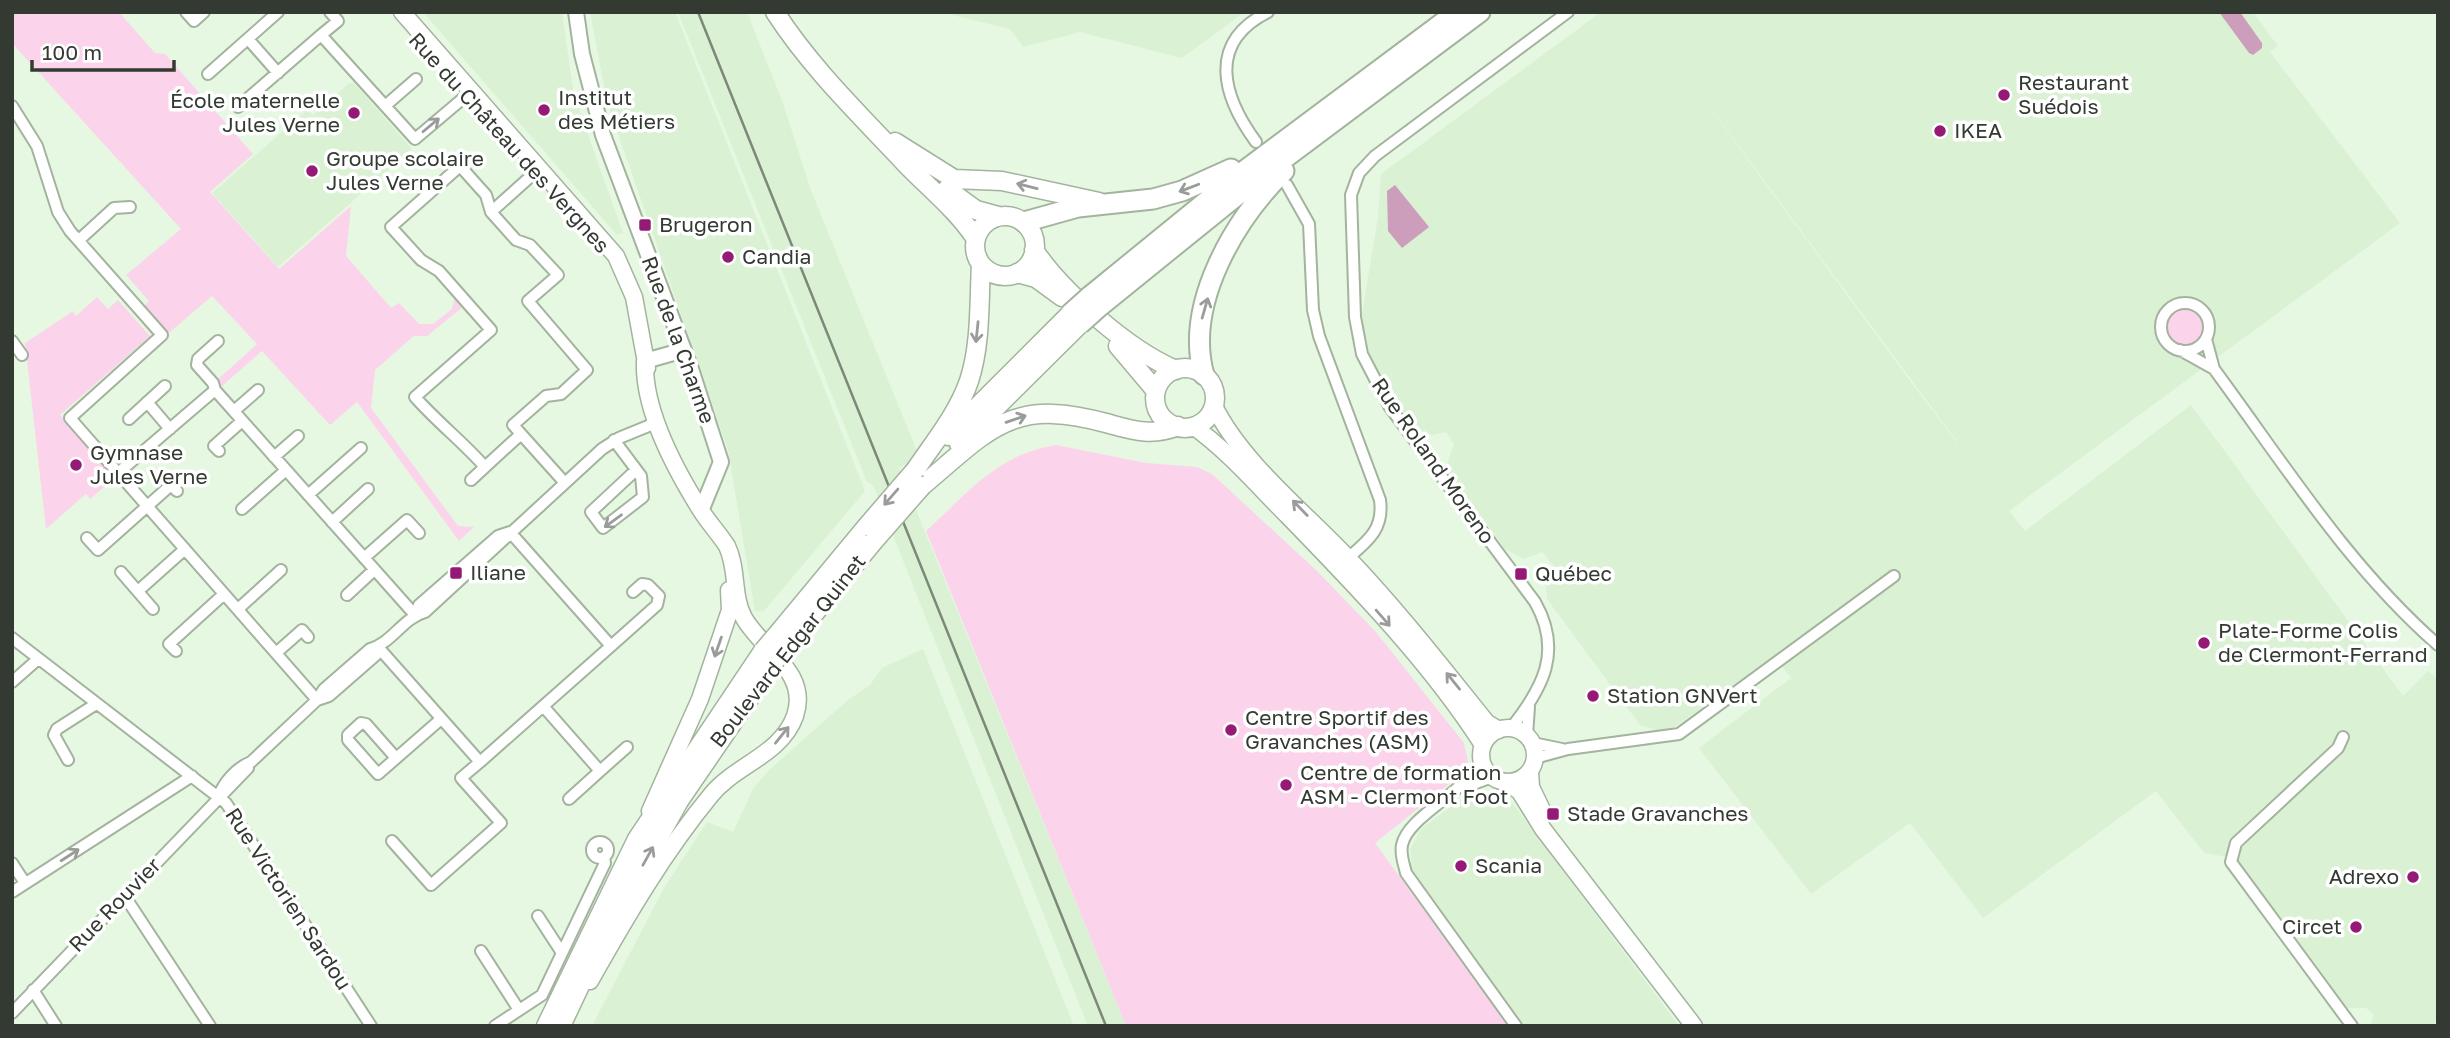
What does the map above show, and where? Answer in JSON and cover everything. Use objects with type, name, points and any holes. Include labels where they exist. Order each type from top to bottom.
[{"type":"highway","points":[[1075,319],[1196,208],[1457,12]]},
{"type":"highway","points":[[1094,302],[1480,12]]},
{"type":"highway","points":[[1204,374],[1198,341],[1202,320],[1220,263],[1247,210],[1292,162],[1326,137],[1385,83]]},
{"type":"highway","points":[[1024,222],[1059,210],[1118,205],[1182,191],[1210,180],[1293,134]]},
{"type":"main road","name":"Rue du Château des Vergnes","points":[[393,12],[538,171]]},
{"type":"main road","name":"Rue du Château des Vergnes","points":[[402,12],[625,273],[640,318],[645,361],[655,392],[658,422]]},
{"type":"main road","points":[[775,12],[812,62],[907,165],[952,207],[976,239]]},
{"type":"main road","points":[[877,131],[954,179],[1012,183],[1063,196],[1118,205]]},
{"type":"main road","points":[[877,131],[976,210],[1024,222],[1033,235],[1034,250],[1031,260],[1017,273]]},
{"type":"main road","points":[[919,477],[968,383],[978,323],[981,264],[975,247],[976,239],[984,224],[998,216]]},
{"type":"main road","points":[[1034,250],[1047,270],[1132,346],[1175,370],[1195,370],[1204,374],[1214,389],[1214,406],[1239,445],[1348,558],[1417,636],[1487,723],[1505,729],[1531,752],[1531,786],[1547,819],[1658,964],[1695,1026]]},
{"type":"main road","points":[[981,264],[997,275],[1017,273],[1051,288],[1126,353],[1156,391]]},
{"type":"main road","points":[[919,477],[1075,319]]},
{"type":"main road","points":[[1175,370],[1167,374],[1156,391],[1156,400],[1163,417],[1186,426],[1228,456],[1338,567],[1400,638],[1500,779],[1520,792],[1544,829],[1695,1026]]},
{"type":"main road","points":[[919,477],[993,428],[1030,414],[1073,414],[1146,434],[1161,433],[1203,422],[1214,406]]},
{"type":"main road","points":[[563,1026],[618,932],[691,821],[713,792],[773,747],[796,713],[797,693],[790,673],[744,618],[727,546],[701,511],[679,474],[658,422]]},
{"type":"main road","name":"Boulevard Edgar Quinet","points":[[546,1026],[637,839],[768,657],[919,477]]},
{"type":"main road","points":[[637,839],[687,733],[730,610],[728,572],[716,533]]},
{"type":"main road","name":"Boulevard Edgar Quinet","points":[[563,1026],[601,941],[679,801],[768,657]]},
{"type":"main road","points":[[1483,753],[1505,729]]},
{"type":"main road","points":[[1500,779],[1516,781],[1531,752]]},
{"type":"street","points":[[186,12],[194,21],[204,12]]},
{"type":"street","points":[[208,74],[278,12]]},
{"type":"street","points":[[238,107],[338,21],[330,12]]},
{"type":"street","name":"Rue de la Charme","points":[[576,12],[582,54],[603,135],[684,350],[721,462],[701,511]]},
{"type":"street","points":[[1256,142],[1231,104],[1226,72],[1231,50],[1238,36],[1248,25],[1268,12]]},
{"type":"street","name":"Rue Roland Moreno","points":[[1530,705],[1548,659],[1548,629],[1535,602],[1389,406],[1370,372],[1356,331],[1350,207],[1354,184],[1366,164],[1472,80],[1568,12]]},
{"type":"street","points":[[321,35],[415,139],[467,95]]},
{"type":"street","points":[[248,39],[278,73]]},
{"type":"street","points":[[385,106],[416,79]]},
{"type":"street","points":[[12,106],[37,146],[58,212],[162,335],[70,418],[317,700],[324,690],[370,649],[378,647],[415,615],[425,612],[614,440],[658,422]]},
{"type":"street","points":[[485,467],[456,434],[443,429],[415,397],[491,330],[439,271],[421,260],[391,227],[460,166],[486,195],[491,212],[516,240],[530,245],[558,275],[528,301],[587,370],[561,394],[546,396],[513,425],[565,483]]},
{"type":"street","points":[[491,212],[538,171]]},
{"type":"street","points":[[1287,184],[1309,224],[1313,310],[1319,336],[1380,500],[1382,515],[1378,528],[1348,558]]},
{"type":"street","points":[[79,240],[114,208],[130,208]]},
{"type":"street","points":[[2214,369],[2166,341],[2161,326],[2166,312],[2178,304],[2192,304],[2203,311],[2209,324],[2206,339],[2214,369],[2347,552],[2406,617],[2438,645]]},
{"type":"street","points":[[2180,350],[2195,349],[2206,339]]},
{"type":"street","points":[[12,341],[22,355]]},
{"type":"street","points":[[218,341],[198,359],[197,365],[242,421],[415,615]]},
{"type":"street","points":[[645,361],[684,350]]},
{"type":"street","points":[[129,419],[164,386]]},
{"type":"street","points":[[118,473],[215,390]]},
{"type":"street","points":[[234,411],[258,390]]},
{"type":"street","points":[[147,402],[170,429]]},
{"type":"street","points":[[219,451],[214,446],[242,421]]},
{"type":"street","points":[[471,480],[522,434]]},
{"type":"street","points":[[274,457],[298,436]]},
{"type":"street","points":[[614,440],[636,470],[644,482],[643,497],[603,528],[591,512],[636,470]]},
{"type":"street","points":[[308,495],[361,448]]},
{"type":"street","points":[[242,509],[286,470]]},
{"type":"street","points":[[87,538],[98,550],[171,485],[177,491]]},
{"type":"street","points":[[332,522],[368,489]]},
{"type":"street","points":[[364,558],[407,520],[419,533]]},
{"type":"street","points":[[510,532],[611,646]]},
{"type":"street","points":[[138,591],[185,549]]},
{"type":"street","points":[[238,609],[281,570]]},
{"type":"street","points":[[347,595],[374,570]]},
{"type":"street","points":[[121,572],[153,609]]},
{"type":"street","points":[[1530,705],[1531,752],[1569,750],[1679,734],[1894,576]]},
{"type":"street","points":[[392,841],[431,885],[500,823],[461,778],[657,605],[659,596],[648,585],[642,584],[633,592]]},
{"type":"street","points":[[176,651],[169,644],[224,594]]},
{"type":"street","points":[[276,653],[302,630],[308,637]]},
{"type":"street","name":"Rue Victorien Sardou","points":[[12,638],[37,660],[226,803],[371,1026]]},
{"type":"street","points":[[378,647],[480,762]]},
{"type":"street","points":[[12,682],[37,660]]},
{"type":"street","name":"Rue Rouvier","points":[[12,1013],[218,797],[223,785],[242,765],[250,762],[317,700]]},
{"type":"street","points":[[68,760],[54,735],[57,729],[96,704]]},
{"type":"street","points":[[1505,729],[1530,705]]},
{"type":"street","points":[[543,706],[600,771]]},
{"type":"street","points":[[396,758],[366,724],[361,723],[348,735],[348,740],[378,774],[441,719]]},
{"type":"street","points":[[2343,737],[2338,748],[2236,843],[2231,862],[2351,1026]]},
{"type":"street","points":[[569,799],[627,747]]},
{"type":"street","points":[[1483,753],[1475,774],[1414,826],[1402,845],[1402,857],[1406,873],[1516,1026]]},
{"type":"street","points":[[12,892],[192,776]]},
{"type":"street","points":[[1459,790],[1500,779]]},
{"type":"street","points":[[495,1026],[542,995],[605,863],[604,858]]},
{"type":"street","points":[[12,863],[25,883]]},
{"type":"street","points":[[124,895],[210,1026]]},
{"type":"street","points":[[538,916],[562,953]]},
{"type":"street","points":[[481,951],[519,1010]]},
{"type":"street","points":[[33,990],[56,1026]]},
{"type":"shaded area","points":[[12,12],[119,12],[155,53],[165,54],[253,154],[210,192],[279,269],[351,206],[346,256],[391,308],[399,303],[419,324],[433,324],[452,309],[455,297],[464,306],[427,336],[414,336],[375,370],[371,408],[458,526],[474,527],[459,541],[357,402],[330,425],[262,351],[221,387],[216,381],[257,344],[212,296],[164,337],[140,310],[149,301],[126,275],[181,229],[12,43]]},
{"type":"shaded area","name":"Institut des Métiers","points":[[423,12],[562,12],[574,95],[623,233],[617,235]]},
{"type":"shaded area","points":[[590,12],[675,12],[865,491],[764,611],[755,611],[728,450],[607,102]]},
{"type":"shaded area","points":[[678,12],[747,12],[783,103],[810,188],[919,456],[899,468],[1126,1026],[1088,1026],[873,485],[867,482]]},
{"type":"shaded area","points":[[940,12],[1245,12],[1182,58],[1080,32],[1023,47],[1010,29]]},
{"type":"shaded area","points":[[1601,12],[2253,12],[2278,46],[2270,52],[2400,223],[2009,511],[2025,531],[2191,405],[2403,696],[2428,671],[2438,680],[2438,1019],[2432,1026],[2370,1026],[2374,1015],[2366,1008],[2347,1008],[2233,858],[2204,853],[2156,791],[1983,918],[1910,823],[1811,894],[1699,748],[1791,678],[1774,656],[1676,726],[1662,732],[1640,725],[1547,599],[1546,585],[1553,565],[1542,552],[1524,559],[1505,549],[1448,471],[1447,464],[1454,444],[1446,432],[1433,435],[1421,432],[1389,395],[1366,345],[1361,320],[1378,217],[1381,174]],"holes":[[[1643,17],[1958,443],[1916,389]]]},
{"type":"shaded area","points":[[2219,12],[2240,12],[2262,43],[2262,48],[2253,55],[2249,53]]},
{"type":"shaded area","name":"Groupe scolaire Jules Verne","points":[[349,83],[354,83],[412,149],[278,267],[212,193],[307,110],[313,115]]},
{"type":"shaded area","points":[[1395,185],[1429,227],[1402,248],[1388,231],[1387,191]]},
{"type":"shaded area","points":[[97,297],[108,309],[118,300],[150,336],[60,415],[115,478],[90,499],[86,494],[46,529],[25,343],[73,311],[76,316]]},
{"type":"shaded area","points":[[2185,307],[2199,312],[2204,326],[2199,340],[2185,345],[2171,340],[2166,326],[2171,312]]},
{"type":"shaded area","name":"Centre Sportif des Gravanches (ASM)","points":[[1056,445],[1146,463],[1197,467],[1212,474],[1316,570],[1376,632],[1464,743],[1468,762],[1464,772],[1375,843],[1509,1026],[1126,1026],[926,531],[970,489],[1000,466],[1016,457]]},
{"type":"shaded area","points":[[923,649],[1074,1026],[592,1026],[665,886],[707,822],[733,832],[753,789],[768,771],[848,700],[870,685],[882,668]]},
{"type":"shaded area","points":[[1478,791],[1494,793],[1511,801],[1679,1026],[1524,1026],[1412,871],[1410,849],[1421,829],[1468,794]]},
{"type":"railway","points":[[698,12],[1106,1026]]},
{"type":"place","name":"Restaurant Suédois","points":[[2004,95]]},
{"type":"place","name":"Institut des Métiers","points":[[544,110]]},
{"type":"place","name":"École maternelle Jules Verne","points":[[354,113]]},
{"type":"place","name":"IKEA","points":[[1940,131]]},
{"type":"place","name":"Groupe scolaire Jules Verne","points":[[312,171]]},
{"type":"place","name":"Brugeron","points":[[645,225]]},
{"type":"place","name":"Candia","points":[[728,257]]},
{"type":"place","name":"Gymnase Jules Verne","points":[[76,465]]},
{"type":"place","name":"Iliane","points":[[456,573]]},
{"type":"place","name":"Québec","points":[[1521,574]]},
{"type":"place","name":"Plate-Forme Colis de Clermont-Ferrand","points":[[2204,643]]},
{"type":"place","name":"Station GNVert","points":[[1593,696]]},
{"type":"place","name":"Centre Sportif des Gravanches (ASM)","points":[[1231,730]]},
{"type":"place","name":"Centre de formation ASM - Clermont Foot","points":[[1286,785]]},
{"type":"place","name":"Stade Gravanches","points":[[1553,814]]},
{"type":"place","name":"Scania","points":[[1461,866]]},
{"type":"place","name":"Adrexo","points":[[2413,877]]},
{"type":"place","name":"Circet","points":[[2356,927]]}]
